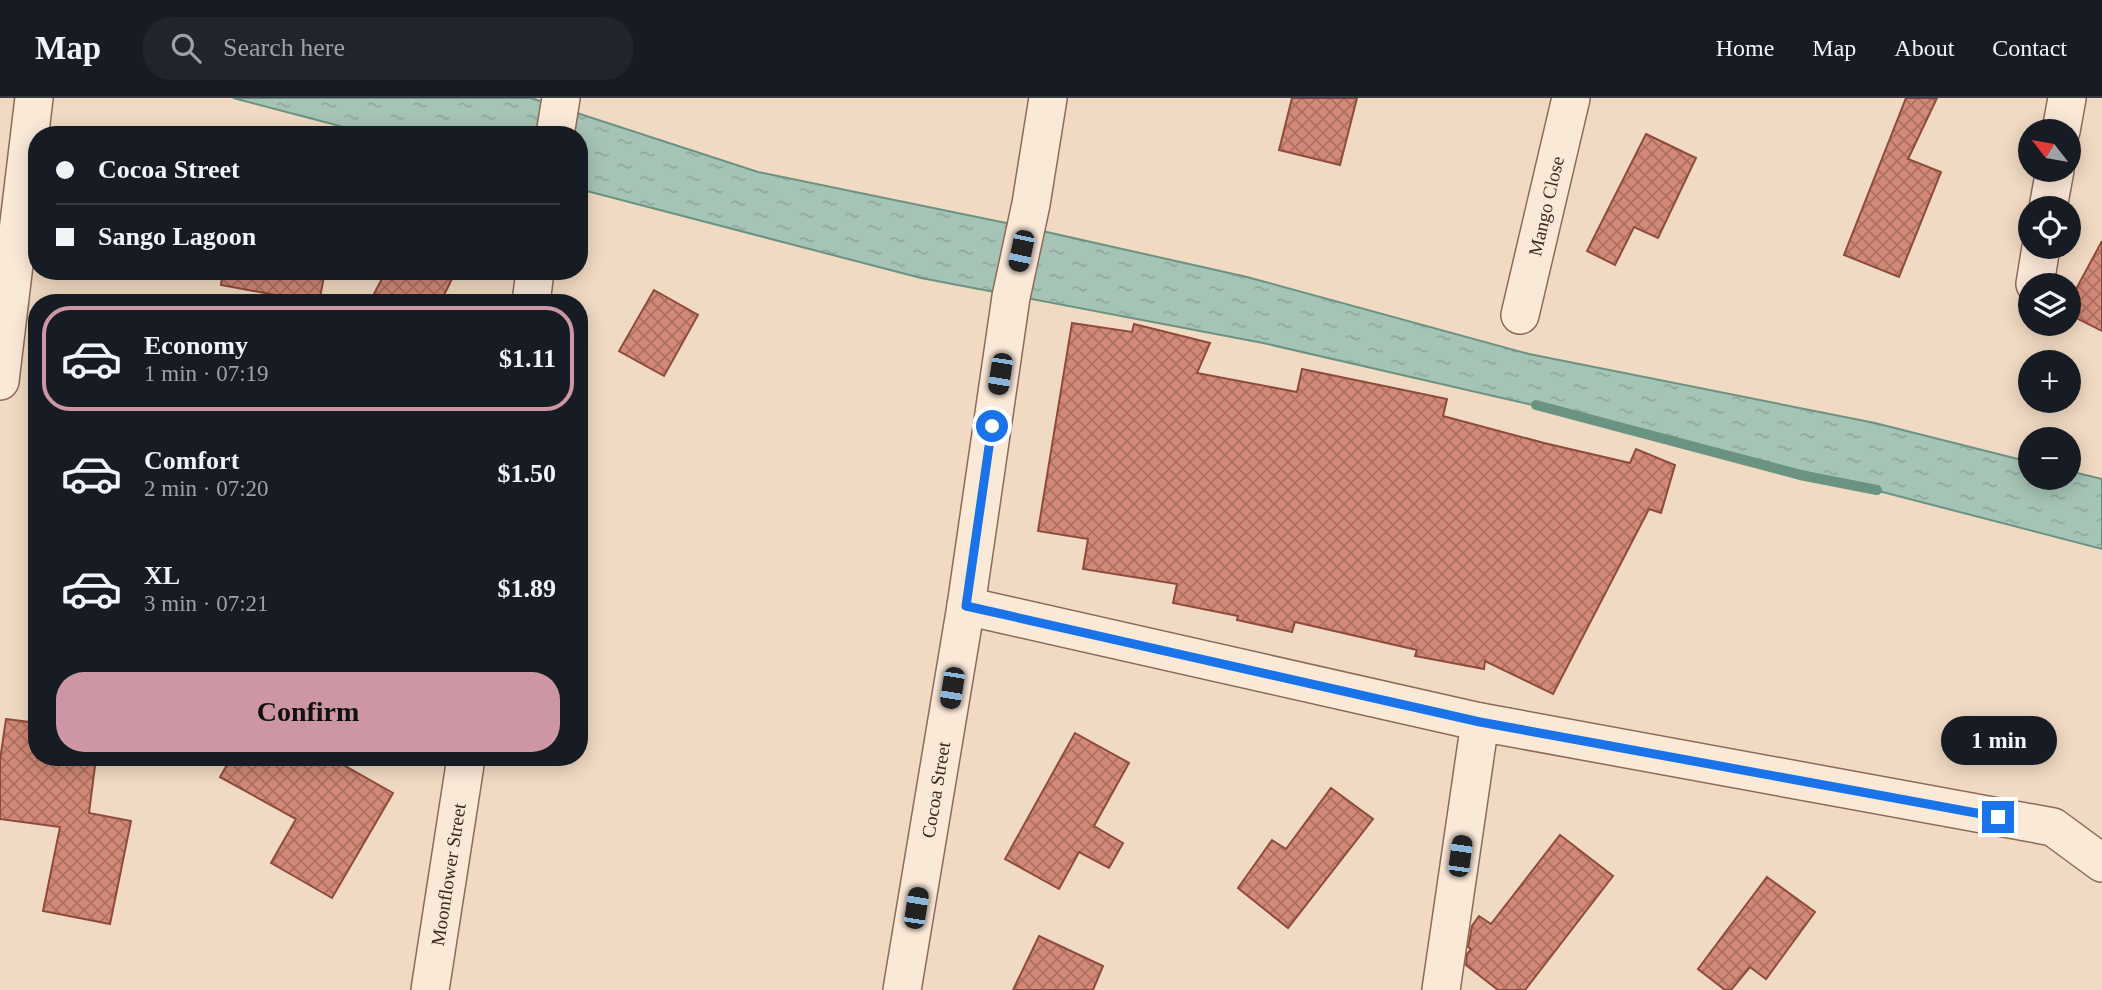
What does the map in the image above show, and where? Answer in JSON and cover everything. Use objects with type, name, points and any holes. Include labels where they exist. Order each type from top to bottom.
[{"type":"street","points":[[556,126],[561,98]]},
{"type":"street","name":"Cocoa Street","points":[[902,990],[966,606],[1011,297],[1031,204],[1048,98]]},
{"type":"street","name":"Mango Close","points":[[1520,316],[1571,98]]},
{"type":"street","points":[[2064,119],[2067,98]]},
{"type":"street","points":[[0,381],[28,148]]},
{"type":"street","points":[[966,606],[1480,722],[2053,827],[2102,863]]},
{"type":"street","points":[[1441,990],[1480,722]]},
{"type":"street","name":"Moonflower Street","points":[[430,990],[465,766]]},
{"type":"water","points":[[233,98],[531,98],[758,172],[1011,224],[1247,277],[1529,354],[1875,423],[2018,459],[2018,490],[2081,490],[2081,474],[2102,479],[2102,549],[1663,435],[1263,343],[921,278],[588,191],[588,126],[340,126]]},
{"type":"building","points":[[1292,98],[1357,98],[1340,165],[1279,150]]},
{"type":"building","points":[[1906,98],[1937,98],[1908,159],[1941,172],[1899,277],[1844,255]]},
{"type":"building","points":[[1646,134],[1696,158],[1658,238],[1634,227],[1615,265],[1587,251]]},
{"type":"building","points":[[2102,241],[2102,331],[2081,320],[2081,280]]},
{"type":"building","points":[[222,280],[323,280],[321,294],[270,294],[221,285]]},
{"type":"building","points":[[381,280],[452,280],[444,294],[374,294]]},
{"type":"building","points":[[654,290],[698,315],[664,376],[619,351]]},
{"type":"building","points":[[1072,323],[1132,332],[1134,324],[1210,343],[1197,373],[1297,392],[1302,369],[1447,399],[1443,416],[1544,443],[1630,463],[1636,449],[1675,465],[1661,513],[1649,509],[1553,694],[1485,661],[1484,669],[1415,656],[1417,650],[1295,622],[1292,632],[1237,620],[1238,616],[1173,603],[1177,584],[1083,569],[1088,539],[1038,531]]},
{"type":"building","points":[[6,719],[28,722],[28,766],[95,766],[89,813],[131,821],[110,924],[43,911],[60,827],[0,819],[0,760]]},
{"type":"building","points":[[1075,733],[1129,763],[1094,826],[1123,843],[1109,868],[1079,852],[1059,889],[1005,859]]},
{"type":"building","points":[[226,766],[345,766],[393,793],[332,898],[271,863],[296,819],[220,777]]},
{"type":"building","points":[[1331,788],[1373,819],[1288,928],[1238,888],[1272,840],[1286,849]]},
{"type":"building","points":[[1560,835],[1613,876],[1525,990],[1498,990],[1466,965],[1467,954],[1471,949],[1468,947],[1472,926],[1479,916],[1491,924]]},
{"type":"building","points":[[1767,877],[1815,912],[1766,979],[1750,967],[1731,990],[1725,990],[1698,969]]},
{"type":"building","points":[[1039,936],[1103,966],[1093,990],[1013,990]]},
{"type":"waterway","points":[[1536,405],[1800,475],[1877,490]]},
{"type":"route","points":[[992,426],[966,606],[1480,722],[1998,817]]}]
